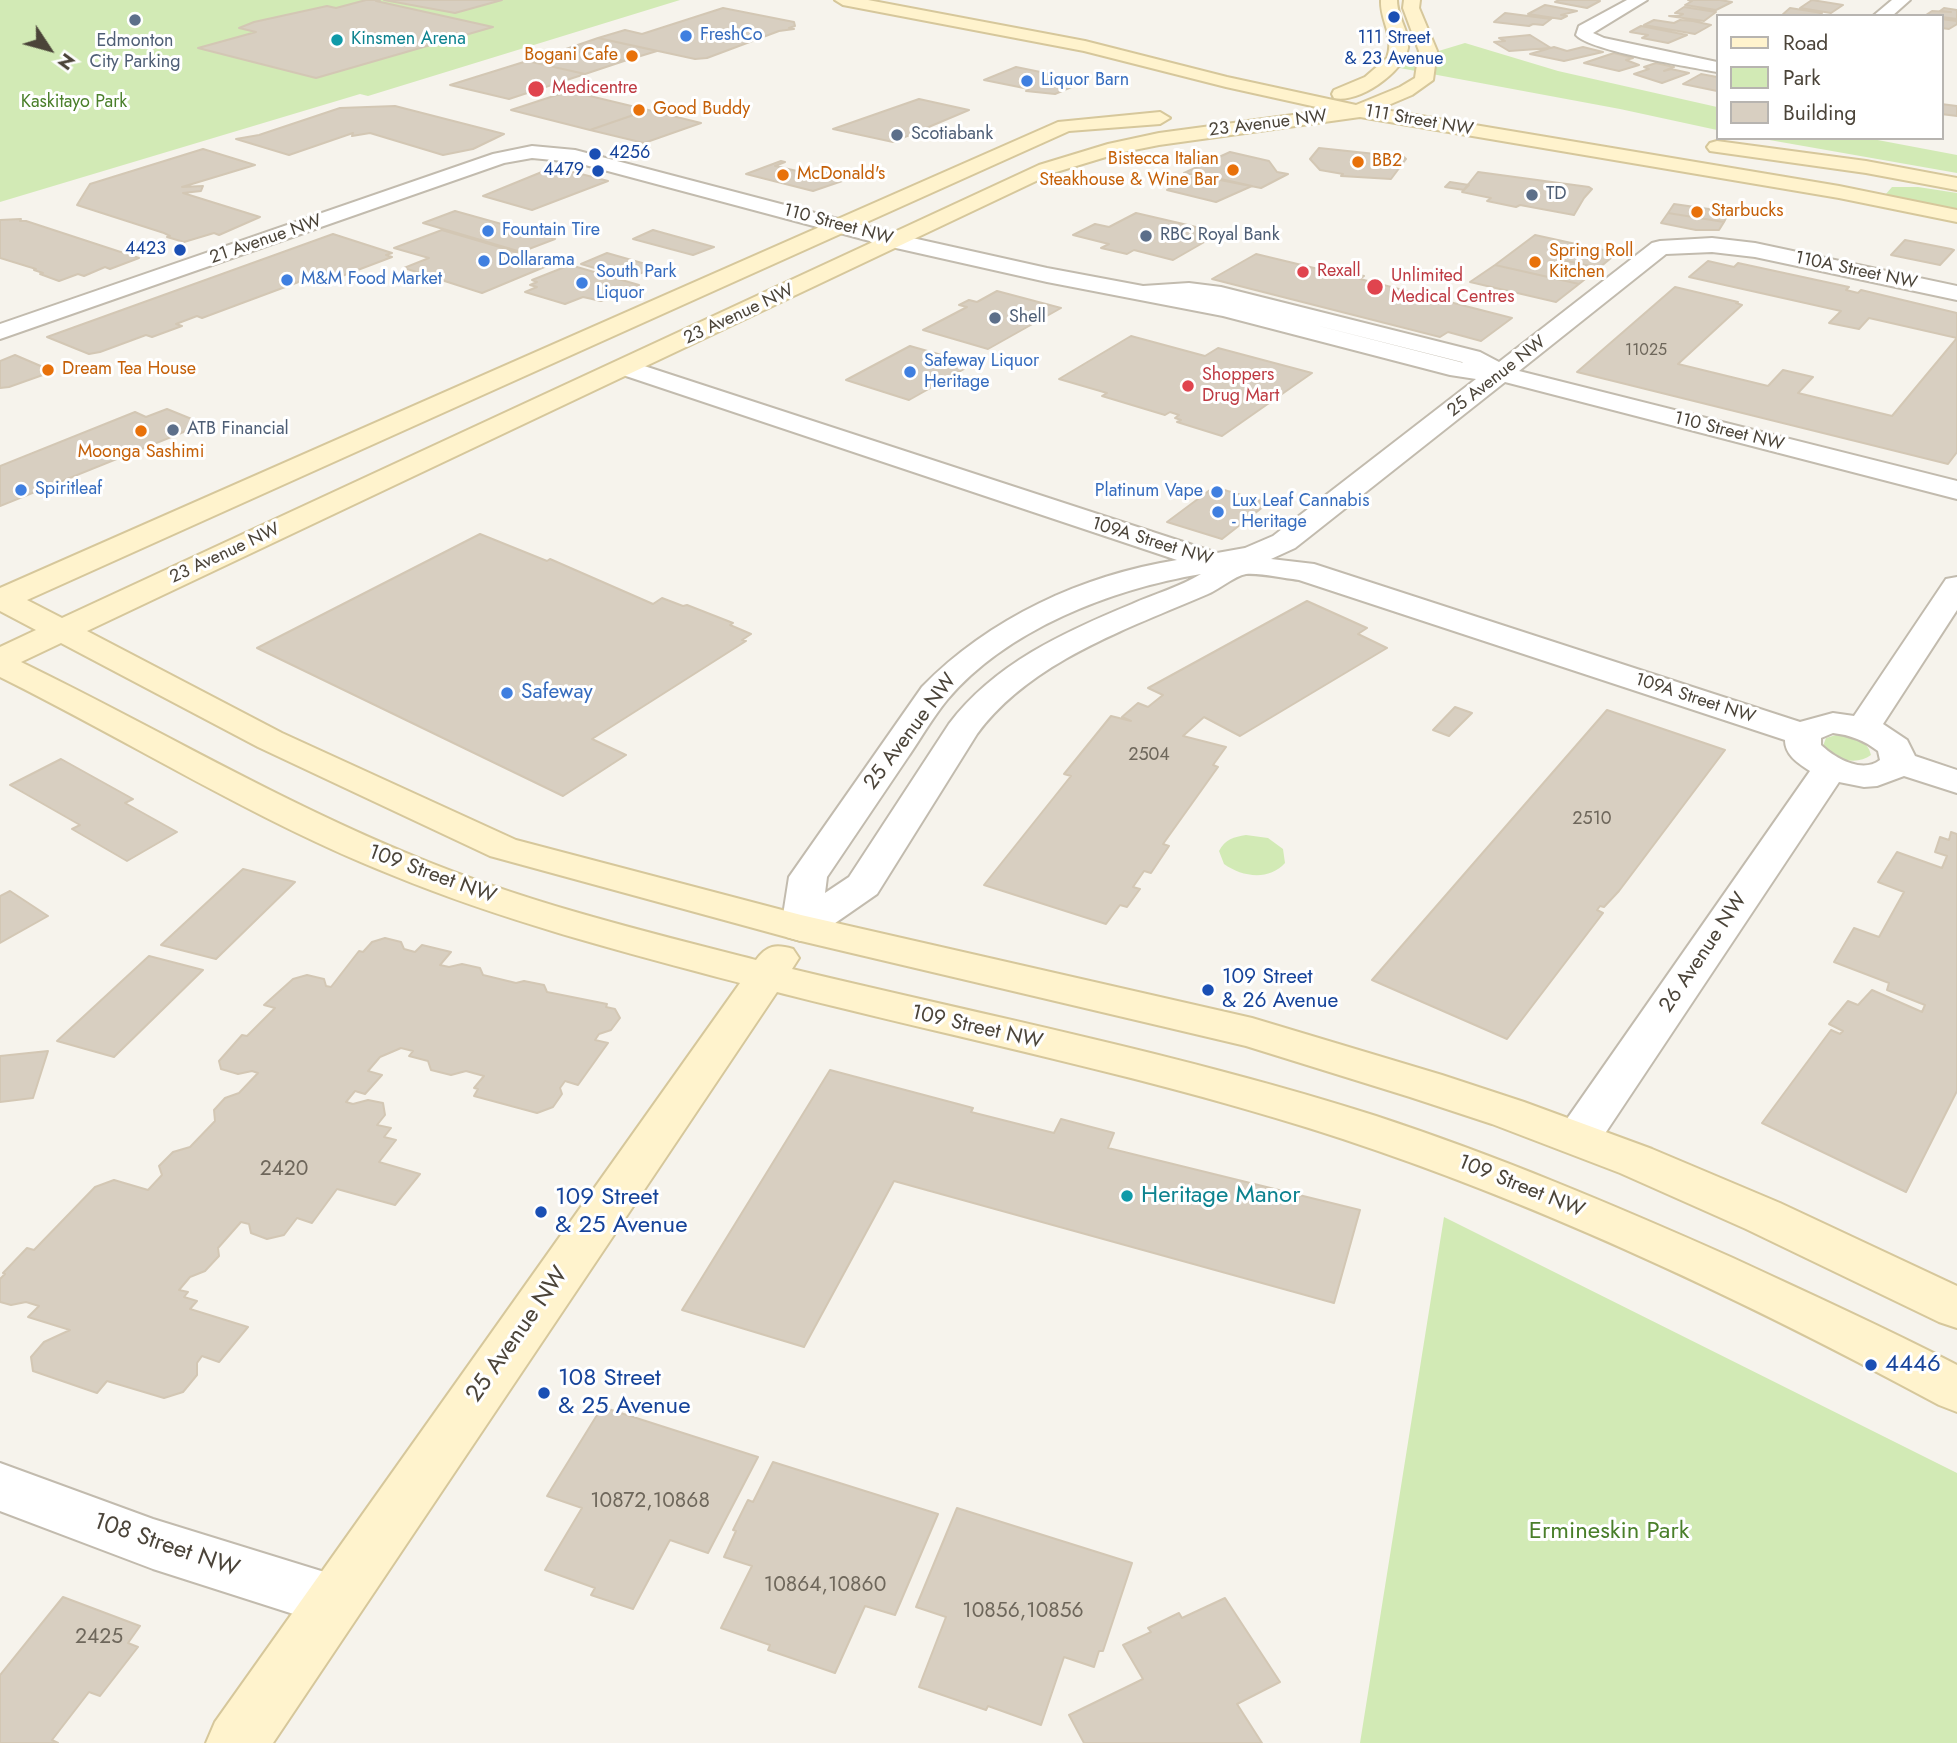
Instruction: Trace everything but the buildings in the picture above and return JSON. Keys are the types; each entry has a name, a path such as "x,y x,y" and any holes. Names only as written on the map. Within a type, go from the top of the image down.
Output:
{"main road":[{"name":"111 Street NW","path":"843,0 1086,46 1183,71 1326,99 1957,216"},
{"name":"111 Street NW","path":"885,0 1136,49 1326,99"},
{"name":"23 Avenue NW","path":"0,599 1065,126 1233,113 1326,99 1382,75 1397,58 1399,36 1388,14 1389,0"},
{"name":"23 Avenue NW","path":"0,659 47,623 261,537 1046,169 1115,148 1369,107 1406,91 1424,80 1429,51 1411,8 1412,0"},
{"path":"1183,71 1211,88 1212,98"},
{"name":"111 Street NW","path":"1369,107 1650,141"},
{"path":"896,241 887,232 893,225 942,196 1060,136 1055,130"},
{"path":"1700,145 1866,167 1957,184"},
{"path":"261,537 288,511 512,400 530,384 526,372 518,370"},
{"path":"0,639 47,623 390,443 456,398"},
{"path":"0,599 270,740 503,848 801,928 1252,1033 1426,1086 1578,1138 1763,1216 1957,1308"},
{"name":"109 Street NW","path":"0,664 304,822 387,860 462,888 605,933 765,977 1179,1078 1309,1112 1403,1142 1575,1208 1794,1308 1957,1390"},
{"name":"25 Avenue NW","path":"237,1743 801,928"}],"street":[{"path":"1639,0 1585,30 1584,35 1599,43 1716,67"},
{"path":"1884,14 1902,0"},
{"name":"110 Street NW","path":"533,152 575,156 896,241 1046,275 1225,309 1459,370 1502,374 1957,490"},
{"name":"21 Avenue NW","path":"0,332 488,162 533,152"},
{"name":"25 Avenue NW","path":"801,928 807,877 934,694 960,667 1011,631 1082,597 1146,574 1234,561 1284,542 1660,248 1712,245 1755,250"},
{"name":"110A Street NW","path":"1755,250 1957,293"},
{"name":"109A Street NW","path":"626,368 1234,561 1303,571 1803,734"},
{"name":"25 Avenue NW","path":"801,928 863,885 961,731 976,711 1004,686 1070,643 1206,584 1234,561"},
{"path":"1863,728 1957,586"},
{"path":"1833,723 1863,728 1895,747 1898,762 1894,768 1873,775 1859,775 1830,768 1803,748 1803,734 1819,725 1833,723"},
{"path":"1898,762 1957,782"},
{"name":"26 Avenue NW","path":"1578,1138 1830,768"},
{"name":"108 Street NW","path":"0,1487 153,1544 334,1601"}],"green space":[{"name":"Kaskitayo Park","path":"0,0 680,0 368,96 360,94 0,202"},
{"path":"1465,43 1558,71 1716,107 1716,130 1620,109 1389,66"},
{"path":"1769,140 1878,140 1957,155 1957,173"},
{"path":"1892,187 1918,187 1957,193 1957,211 1885,195"},
{"path":"1836,735 1862,742 1871,755 1852,761 1833,755 1823,746 1826,738"},
{"path":"1246,835 1268,838 1283,849 1285,863 1279,869 1263,875 1239,872 1224,864 1219,851 1221,847 1230,839"},
{"name":"Ermineskin Park","path":"1444,1217 1957,1473 1957,1743 1360,1743"}],"place":[{"name":"111 Street & 23 Avenue","path":"1394,17"},
{"name":"Edmonton City Parking","path":"135,20"},
{"name":"FreshCo","path":"686,36"},
{"name":"Kinsmen Arena","path":"337,40"},
{"name":"Bogani Cafe","path":"632,56"},
{"name":"Liquor Barn","path":"1027,81"},
{"name":"Medicentre","path":"536,89"},
{"name":"Good Buddy","path":"639,110"},
{"name":"Scotiabank","path":"897,135"},
{"name":"4256","path":"595,154"},
{"name":"BB2","path":"1358,162"},
{"name":"Bistecca Italian Steakhouse & Wine Bar","path":"1233,170"},
{"name":"4479","path":"598,171"},
{"name":"McDonald's","path":"783,175"},
{"name":"TD","path":"1532,195"},
{"name":"Starbucks","path":"1697,212"},
{"name":"Fountain Tire","path":"488,231"},
{"name":"RBC Royal Bank","path":"1146,236"},
{"name":"4423","path":"180,250"},
{"name":"Dollarama","path":"484,261"},
{"name":"Spring Roll Kitchen","path":"1535,262"},
{"name":"Rexall","path":"1303,272"},
{"name":"M&M Food Market","path":"287,280"},
{"name":"South Park Liquor","path":"582,283"},
{"name":"Unlimited Medical Centres","path":"1375,287"},
{"name":"Shell","path":"995,318"},
{"name":"Dream Tea House","path":"48,370"},
{"name":"Safeway Liquor Heritage","path":"910,372"},
{"name":"Shoppers Drug Mart","path":"1188,386"},
{"name":"ATB Financial","path":"173,430"},
{"name":"Moonga Sashimi","path":"141,431"},
{"name":"Spiritleaf","path":"21,490"},
{"name":"Platinum Vape","path":"1217,492"},
{"name":"Lux Leaf Cannabis - Heritage","path":"1218,512"},
{"name":"Safeway","path":"507,693"},
{"name":"109 Street & 26 Avenue","path":"1208,990"},
{"name":"Heritage Manor","path":"1127,1196"},
{"name":"109 Street & 25 Avenue","path":"541,1212"},
{"name":"4446","path":"1871,1365"},
{"name":"108 Street & 25 Avenue","path":"544,1393"}]}
